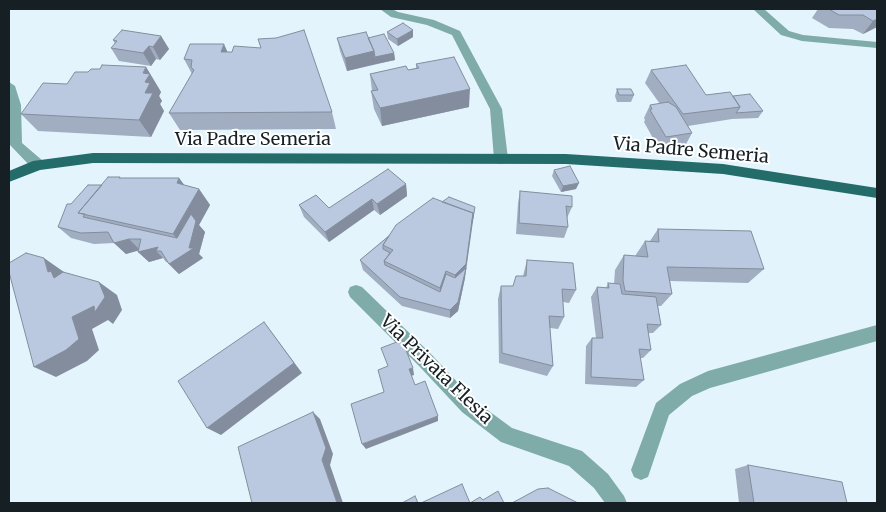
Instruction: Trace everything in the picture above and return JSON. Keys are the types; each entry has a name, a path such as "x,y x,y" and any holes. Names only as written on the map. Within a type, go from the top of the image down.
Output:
{"main road":[{"name":"Via Padre Semeria","path":"9,178 38,165 93,158 566,159 724,169 877,193"}],"street":[{"path":"385,9 395,14 430,22 456,33 496,109 501,159"},
{"path":"758,9 785,33 802,38 877,46"},
{"path":"9,86 15,105 16,145 38,165"},
{"name":"Via Privata Flesia","path":"356,292 426,361 468,406 506,436 575,458 601,481 617,503"},
{"path":"641,470 662,409 686,390 726,375 877,333"}],"building":[{"path":"829,9 877,9 877,19 873,21 863,15 839,15"},
{"path":"403,23 413,30 397,39 387,32"},
{"path":"122,30 161,36 153,47 149,46 143,53 111,48 117,41 113,40"},
{"path":"304,30 332,112 169,113 194,70 191,67 192,60 184,59 190,44 224,44 221,52 232,52 234,46 261,48 258,39 276,38"},
{"path":"366,32 374,51 345,58 337,38"},
{"path":"384,34 394,53 375,57 368,38"},
{"path":"454,57 470,89 380,108 371,91 378,90 370,74 406,66 408,70 419,68 416,64"},
{"path":"102,65 146,67 143,73 150,74 145,82 150,83 145,93 153,93 139,120 21,114 43,83 67,84 75,72 88,72 91,69 100,69"},
{"path":"686,65 706,95 730,92 740,107 683,114 651,70"},
{"path":"617,89 631,89 634,95 619,95"},
{"path":"750,94 763,111 736,113 740,107 733,96"},
{"path":"668,102 676,107 692,133 666,137 650,110 652,109 650,105"},
{"path":"570,166 579,183 563,186 554,170"},
{"path":"388,169 406,184 377,204 372,199 325,232 299,205 316,195 329,208"},
{"path":"108,177 179,178 177,183 199,189 173,234 78,213"},
{"path":"88,185 102,185 78,213 85,214 83,217 177,238 191,214 196,221 189,248 194,248 169,264 161,251 156,251 158,247 138,252 141,239 129,239 114,243 108,232 81,233 58,227 67,204 71,204"},
{"path":"520,191 572,196 572,207 566,206 568,227 519,223"},
{"path":"449,197 475,207 472,223 473,213 442,202"},
{"path":"433,198 473,213 466,264 455,275 446,271 440,288 384,261 393,250 383,245 396,225"},
{"path":"658,229 751,231 764,269 667,267 672,294 625,291 623,280 624,255 648,257 645,241 659,242"},
{"path":"389,236 383,245 383,249 390,253 384,261 385,265 440,292 446,274 455,278 466,268 458,302 450,310 400,297 360,260"},
{"path":"26,253 44,258 48,272 51,271 54,278 63,272 99,282 105,297 95,312 94,306 72,317 79,339 66,350 34,367 9,272 9,263"},
{"path":"527,260 573,263 576,290 562,289 564,317 549,316 553,366 502,353 501,286 513,286 516,276 526,276"},
{"path":"608,283 620,284 622,294 656,297 661,325 647,324 651,350 639,349 644,380 591,377 592,338 603,338 597,287 609,288"},
{"path":"264,322 294,363 207,428 178,381"},
{"path":"402,340 413,368 409,369 415,385 425,381 438,416 362,444 351,404 384,392 378,370 388,366 381,348"},
{"path":"313,412 326,448 322,460 337,503 252,503 238,447"},
{"path":"748,465 842,482 847,503 754,503"},
{"path":"462,484 470,503 421,503"},
{"path":"548,488 578,503 512,503 538,489"},
{"path":"498,491 504,503 470,503 480,497 483,500"},
{"path":"415,496 418,503 402,503"}]}
